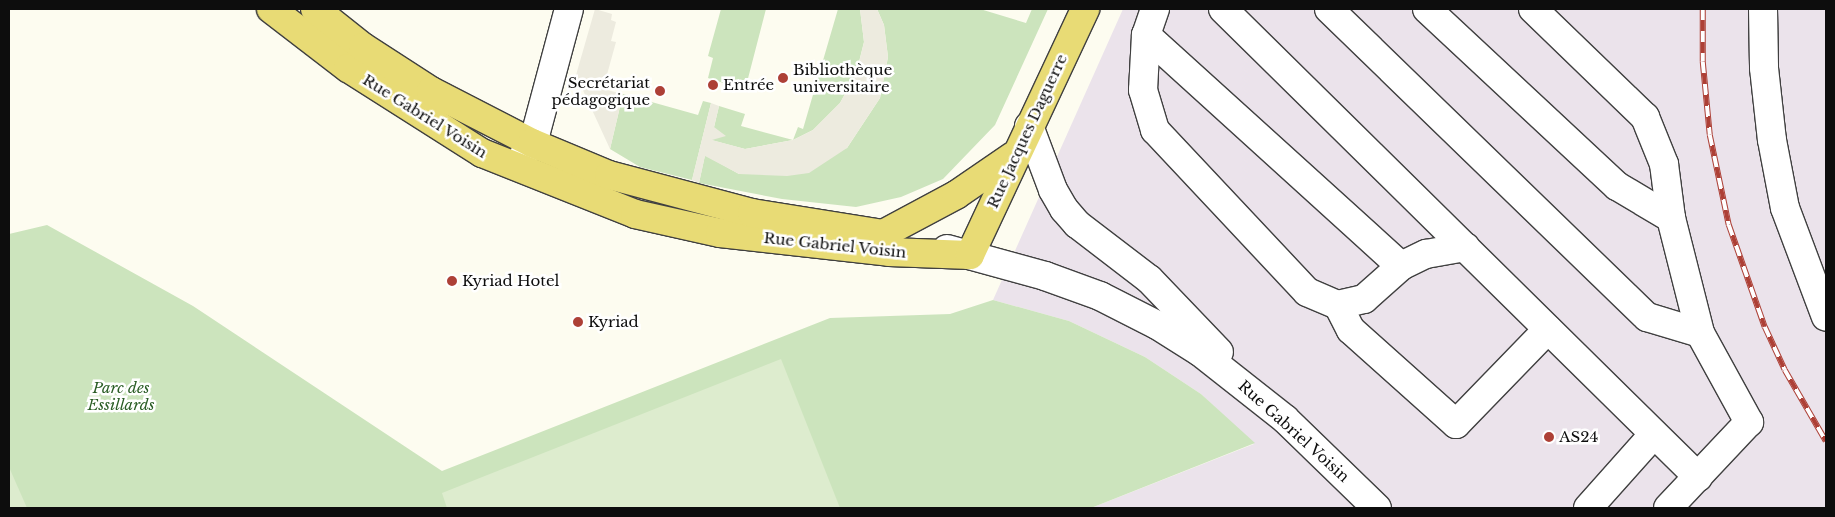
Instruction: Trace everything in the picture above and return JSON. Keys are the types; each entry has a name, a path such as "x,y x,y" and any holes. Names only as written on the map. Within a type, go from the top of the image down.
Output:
{"main road":[{"name":"Rue Gabriel Voisin","path":"271,9 355,58 482,153 635,214 720,233 889,252 970,255"},
{"path":"314,9 355,58 430,91 532,144 609,175 689,199 752,213 883,234 956,195 1014,156"},
{"name":"Rue Jacques Daguerre","path":"970,255 1014,156 1085,9"}],"street":[{"path":"517,168 532,144 569,9"},
{"path":"1155,9 1146,34 1143,90 1155,130 1307,292 1338,305 1364,299 1401,266 1426,254 1465,247"},
{"path":"1223,9 1698,477"},
{"path":"1329,9 1647,317 1700,333"},
{"path":"1427,9 1617,186 1671,218"},
{"path":"1533,9 1645,117 1664,164 1671,218 1700,333 1749,422 1668,508"},
{"path":"1764,9 1764,68 1772,140 1785,208 1826,316"},
{"path":"1146,34 1401,266"},
{"path":"1029,126 1053,190 1064,210 1084,230 1148,278 1285,419"},
{"path":"883,234 970,255"},
{"name":"Rue Gabriel Voisin","path":"970,255 1045,276 1116,304 1200,352 1285,419 1377,508"},
{"path":"1338,305 1351,330 1456,424 1548,329"},
{"path":"1588,508 1654,434"}],"shaded area":[{"path":"595,9 612,14 611,20 616,22 611,41 616,42 603,89 623,94 610,149 576,75"},
{"path":"860,9 877,9 884,25 888,57 880,98 847,148 809,173 787,176 739,174 705,156 699,183 692,180 711,103 719,106 714,127 726,136 712,140 745,149 793,140 813,130 840,103 856,74 864,42"},
{"path":"1123,9 1826,9 1826,508 1091,508 1254,444 1201,394 1145,357 1069,321 993,300"}],"green space":[{"path":"721,9 766,9 745,90 708,78 713,58 708,56"},
{"path":"838,9 860,9 864,42 856,74 840,103 813,130 793,140 798,127 803,129"},
{"path":"877,9 980,9 1026,23 1032,9 1048,9 995,125 943,179 901,197 856,207 782,199 699,183 705,155 739,174 847,148 880,98 888,57 884,25"},
{"path":"623,94 698,115 703,101 711,103 692,180 640,167 610,149"},
{"path":"719,106 745,114 741,126 793,140 745,149 711,140"},
{"name":"Parc des Essillards","path":"47,225 193,306 442,471 830,318 950,314 993,300 1069,321 1145,357 1201,394 1255,443 1091,508 9,508 9,234"},
{"path":"781,359 840,508 447,508 442,493"},
{"path":"9,467 27,508 9,508"}],"railway":[{"path":"1703,9 1703,62 1710,135 1729,225 1765,327 1785,370 1826,441"}],"place":[{"name":"Bibliothèque universitaire","path":"783,78"},
{"name":"Entrée","path":"713,85"},
{"name":"Secrétariat pédagogique","path":"660,91"},
{"name":"Kyriad Hotel","path":"452,281"},
{"name":"Kyriad","path":"578,322"},
{"name":"AS24","path":"1549,437"}]}
